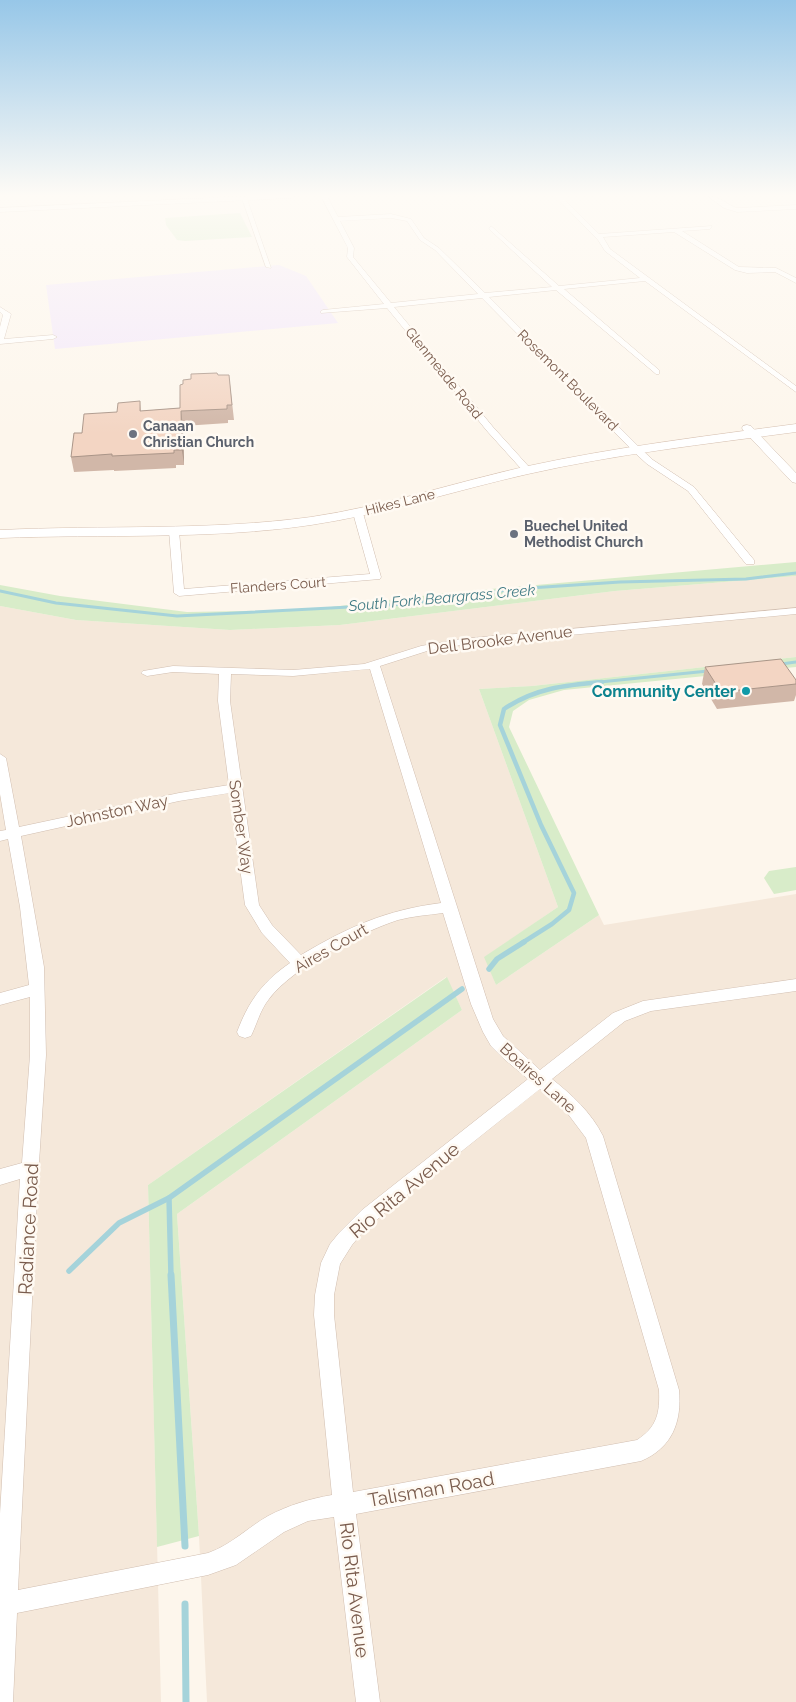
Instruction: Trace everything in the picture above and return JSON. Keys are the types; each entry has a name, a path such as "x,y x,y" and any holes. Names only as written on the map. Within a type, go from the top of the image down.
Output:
{"main road":[{"name":"Hikes Lane","path":"750,431 796,422"},
{"name":"Hikes Lane","path":"0,526 218,522 290,516 378,500 523,467 634,446 750,431 796,428"},
{"name":"Hikes Lane","path":"0,534 56,531 174,531 249,528 358,513 523,467"}],"street":[{"name":"Glenmeade Road","path":"365,275 523,467"},
{"name":"Rosemont Boulevard","path":"463,275 650,462 691,489 750,562"},
{"path":"543,275 656,372"},
{"path":"641,275 796,390"},
{"path":"323,312 646,279"},
{"path":"0,309 7,314 0,341 53,337"},
{"path":"750,431 796,480"},
{"path":"358,513 376,577"},
{"name":"Flanders Court","path":"174,531 179,593 376,577"},
{"name":"Dell Brooke Avenue","path":"147,672 173,669 293,673 374,665 425,648 454,643 796,611"},
{"name":"Boaires Lane","path":"374,665 444,886 448,907 491,1032 505,1049 580,1115 589,1127 599,1150 669,1390 670,1413 662,1434"},
{"name":"Somber Way","path":"224,672 224,701 252,905 267,929 300,964"},
{"name":"Radiance Road","path":"0,758 7,835 27,906 36,967 38,1055 3,1604 1,1702"},
{"name":"Johnston Way","path":"7,835 179,797 235,788"},
{"name":"Aires Court","path":"245,1032 256,1004 266,991 300,964 366,926 393,916 448,907"},
{"name":"Rio Rita Avenue","path":"368,1702 324,1315 324,1297 330,1263 337,1249 350,1231 606,1025 633,1010 649,1005 796,985"},
{"path":"0,999 36,989"},
{"path":"0,1177 30,1170"},
{"name":"Talisman Road","path":"3,1604 208,1564 228,1558 276,1524 307,1510 625,1454 641,1450 654,1443 662,1434"}],"shaded area":[{"path":"158,275 305,275 338,323 55,349 46,285"},
{"path":"796,576 796,657 532,686 479,689 558,907 485,957 496,985 599,915 604,925 796,894 796,1702 207,1702 199,1536 177,1214 462,1010 446,977 148,1185 161,1702 0,1702 0,606 76,620 230,630 340,625 615,591"}],"green space":[{"path":"796,562 796,576 615,591 340,625 230,630 76,620 0,606 0,585 60,596 187,612 307,610 446,593"},
{"path":"796,657 796,667 564,690 529,700 513,711 509,727 599,915 496,985 484,957 558,907 479,689 532,686"},
{"path":"796,867 796,890 774,894 764,878 769,871"},
{"path":"447,977 462,1010 177,1214 199,1536 157,1547 148,1185"}],"building":[{"name":"Canaan Christian Church","path":"217,373 218,375 229,375 232,405 227,405 227,409 181,411 182,450 174,450 174,453 71,457 74,433 82,433 84,414 117,412 118,403 140,401 140,411 180,408 180,385 183,384 183,380 191,379 191,374"},
{"path":"781,659 796,680 796,684 721,692 705,667"}],"waterway":[{"name":"South Fork Beargrass Creek","path":"0,591 56,603 177,616 407,604 515,589 620,582 746,579 796,573"},
{"path":"781,664 796,662"},
{"path":"590,683 708,671"},
{"path":"522,943 552,924 569,910 574,893 541,825 500,725 504,709 527,696 539,692 563,686 602,682"},
{"path":"489,969 497,959 524,942"},
{"path":"169,1198 462,989"},
{"path":"69,1271 119,1223 169,1198"},
{"path":"169,1198 171,1276"},
{"path":"171,1275 185,1546"},
{"path":"185,1604 186,1702"}],"place":[{"name":"Canaan Christian Church","path":"133,434"},
{"name":"Buechel United Methodist Church","path":"514,534"},
{"name":"Community Center","path":"746,691"}]}
